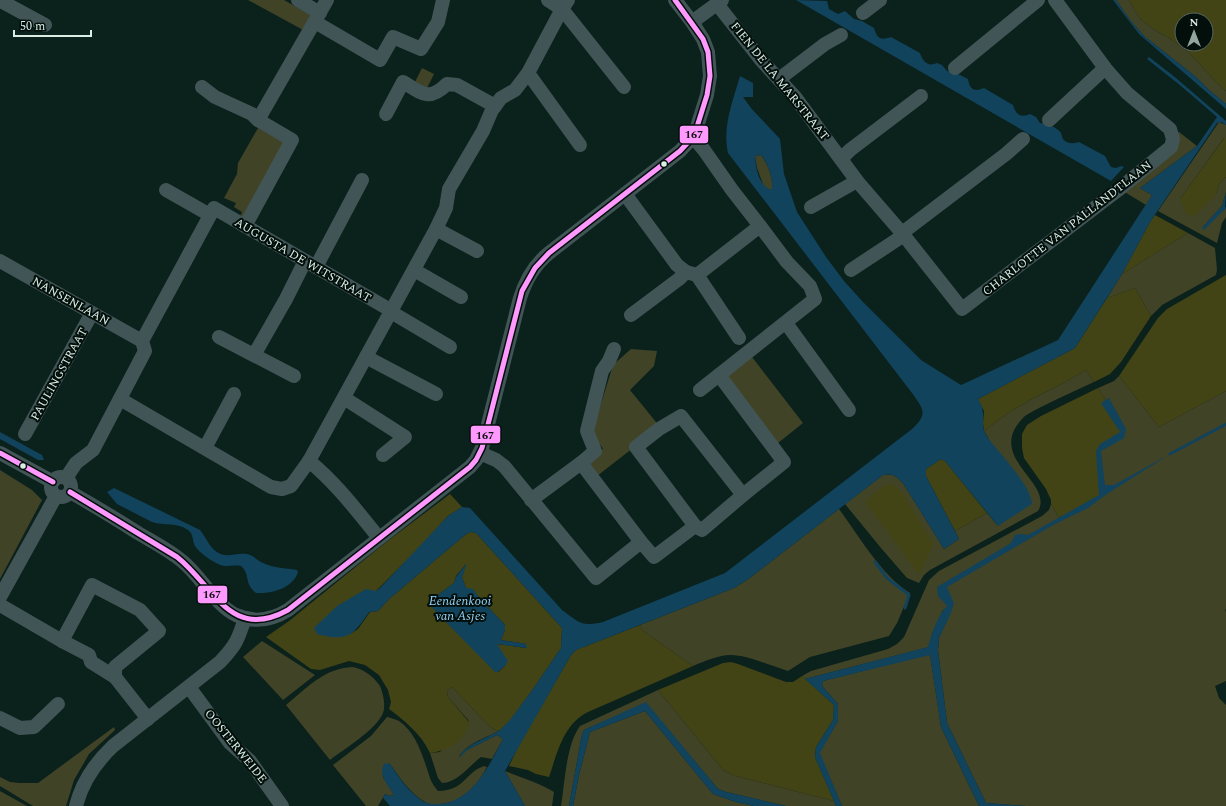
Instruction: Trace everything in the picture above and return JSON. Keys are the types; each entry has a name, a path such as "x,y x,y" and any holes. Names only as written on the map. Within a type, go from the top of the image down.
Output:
{"street":[{"path":"298,0 318,17 380,60 393,37 421,49 438,22 443,0"},
{"path":"258,120 327,0"},
{"path":"548,0 565,4 624,87"},
{"path":"70,492 171,552 183,561 230,612 245,618 262,620 276,617 288,610 470,467 480,453 489,425 520,298 529,276 539,261 680,151 693,138 703,112 710,76 708,52 703,38 675,0"},
{"path":"863,13 880,0"},
{"path":"955,68 1038,0"},
{"path":"1049,120 1105,68 1054,0"},
{"path":"1,1 45,25"},
{"path":"692,22 720,2"},
{"name":"FIEN DE LA MARSTRAAT","path":"720,2 762,60 846,155 857,181 902,233 962,309"},
{"path":"120,400 271,487 277,489 291,486 309,461 414,270 446,208 449,189 496,106 501,98 515,90 528,73 565,4"},
{"path":"779,79 825,44 841,35"},
{"name":"CHARLOTTE VAN PALLANDTLAAN","path":"962,309 1118,190 1170,147 1173,139 1170,128 1127,93 1105,68"},
{"path":"528,73 580,144"},
{"path":"386,114 403,82 424,94 438,93 447,84 457,85 496,106"},
{"path":"202,87 215,96 252,114 258,120 292,140 245,226"},
{"path":"846,155 921,96"},
{"path":"693,138 704,150 732,190 787,262 810,286 815,299 700,390"},
{"path":"851,270 898,239 902,233 1006,154 1023,139"},
{"path":"254,355 286,299 310,264 362,180"},
{"path":"810,207 857,181"},
{"name":"AUGUSTA DE WITSTRAAT","path":"166,190 245,226 450,347"},
{"path":"625,194 676,265 692,273 739,338"},
{"path":"56,496 51,488 76,463 93,450 145,351 142,341 212,212"},
{"path":"631,315 679,279 692,273 760,226"},
{"path":"436,229 477,251"},
{"name":"NANSENLAAN","path":"0,261 142,341"},
{"path":"414,270 461,297"},
{"name":"PAULINGSTRAAT","path":"25,434 92,313"},
{"path":"786,323 849,410"},
{"path":"219,336 294,376"},
{"path":"531,500 595,451 587,431 602,371 614,349"},
{"path":"366,357 436,394"},
{"path":"719,375 784,462 702,530 695,526 636,447 659,429 681,416 743,495"},
{"path":"205,448 234,394"},
{"path":"344,398 405,437 383,455"},
{"path":"0,453 60,480 71,483 70,492 66,496 56,496"},
{"path":"480,453 496,460 504,466 596,578 641,542"},
{"path":"309,461 324,473 345,496 379,538"},
{"path":"581,463 654,557 695,526"},
{"path":"0,597 56,496"},
{"path":"62,641 92,586 140,610 159,631 115,667 115,677"},
{"path":"0,605 89,655 92,662 115,677 148,719"},
{"path":"76,806 82,788 95,765 113,746 220,662 238,640 245,618"},
{"name":"OOSTERWEIDE","path":"189,687 230,742 250,762 282,806"},
{"path":"0,718 20,728 34,727 58,704"}],"green space":[{"path":"248,0 284,0 314,17 305,31"},
{"path":"1116,0 1129,0 1141,19 1174,41 1174,52 1188,52 1226,91 1226,104 1196,77 1144,36 1130,20"},
{"path":"422,68 434,74 427,88 415,82"},
{"path":"1219,122 1226,125 1226,138 1224,138 1180,199 1216,194 1219,184 1226,177 1226,192 1222,206 1202,228 1225,209 1226,206 1226,217 1222,223 1217,243 1158,211"},
{"path":"258,128 286,144 245,218 239,219 242,212 234,207 236,203 224,198 237,174 238,163"},
{"path":"1179,132 1197,146 1140,188 1152,195 1146,205 1123,191 1175,133"},
{"path":"761,155 770,171 772,189 764,187 757,168 755,156"},
{"path":"1188,233 1215,248 1216,275 1162,305 1151,316 1135,288 1107,298 1122,274"},
{"path":"631,349 657,351 654,366 630,390 660,427 597,476 586,462 603,449 592,433 613,365"},
{"path":"752,357 803,423 778,443 726,377"},
{"path":"1086,370 1094,382 1028,414 1014,431 1011,444 1015,456 1037,490 1041,500 1038,511 930,570 924,575 919,583 907,578 845,504 883,475 889,474 896,477 903,483 944,549 959,539 955,531 987,513 998,526 990,441 984,431 1017,408"},
{"path":"1119,376 1159,427 1226,391 1226,681 1215,686 1219,698 1226,705 1226,806 1026,806 986,803 947,723 938,650 939,638 950,613 943,610 932,634 929,647 805,679 802,676 811,671 888,649 897,644 904,637 929,580 939,571 1042,516 1049,510 1051,504 1059,518 1100,447 1125,430 1098,388 1114,381"},
{"path":"0,470 32,490 42,500 0,579"},
{"path":"839,509 881,566 900,586 910,593 897,623 889,636 810,657 788,671 737,655 716,657 693,666 642,630 640,625 734,588 747,580"},
{"path":"262,641 315,675 283,700 243,657"},
{"path":"930,654 941,727 979,806 842,806 819,753 838,721 838,704 822,686 823,681"},
{"path":"353,667 375,679 382,692 384,710 374,726 330,760 286,705 316,680 333,671"},
{"path":"452,687 490,727 499,731 466,748 459,757 467,750 497,735 503,739 492,759 481,757 458,777 442,783 438,778 430,753 440,752 469,721 448,697 447,691"},
{"path":"658,690 723,770 735,776 834,801 836,806 786,806 718,789 646,703 584,730 569,806 561,806 569,753 575,734 580,726"},
{"path":"645,711 713,794 736,802 754,806 573,806 590,732"},
{"path":"387,717 399,721 412,735 422,753 432,782 438,791 454,788 477,769 484,766 487,767 474,786 462,797 448,803 432,804 427,803 414,794 389,763 383,777 394,795 390,796 385,794 378,806 366,806 333,765 371,736"},
{"path":"114,727 115,730 89,754 74,780 66,806 33,806 0,786 0,777 10,782 38,783"},
{"path":"505,771 537,783 554,792 552,806 525,806"},
{"path":"0,791 27,806 0,806"}],"shaded area":[{"path":"1129,0 1226,0 1226,91 1188,52 1214,52 1214,12 1174,12 1174,41 1151,27 1141,19"},
{"path":"1225,137 1226,177 1219,184 1216,194 1212,199 1194,216 1186,214 1180,199"},
{"path":"1155,215 1188,233 1122,274 1150,222"},
{"path":"1226,275 1226,391 1159,427 1119,376 1158,318 1167,309"},
{"path":"1135,288 1151,316 1121,362 1110,374 1094,382 1086,370 1017,408 984,431 984,411 978,399 1075,348 1107,298"},
{"path":"1098,388 1125,430 1100,447 1103,494 1059,518 1051,504 1051,500 1046,489 1024,458 1022,434 1027,425 1041,416"},
{"path":"941,459 945,461 987,513 955,531 926,476 926,469"},
{"path":"893,484 901,491 934,544 919,575 865,502 883,486"},
{"path":"450,494 462,507 448,516 376,591 350,634 358,629 370,612 378,611 389,599 470,532 476,533 562,628 561,648 510,721 499,731 490,727 452,687 447,691 448,697 469,722 467,729 460,740 455,744 443,750 430,753 427,746 417,734 389,709 391,702 388,690 379,675 365,665 349,661 320,670 311,669 266,637 289,621 385,543","holes":["466,564 462,577 466,588 478,596 481,606 488,607 505,625 505,630 501,640 526,644 526,648 497,644 505,666 498,672 435,597 454,583 456,576"]},
{"path":"640,625 642,630 693,666 579,717 572,724 562,740 549,777 509,766 518,747 571,655 576,650"},
{"path":"731,662 786,682 793,682 802,676 834,705 833,720 816,747 815,757 834,801 735,776 723,770 658,690 723,663"}],"water":[{"path":"796,0 827,1 829,9 838,14 845,11 854,19 862,21 874,28 876,34 880,38 884,39 891,37 920,53 926,63 937,63 942,65 947,71 954,72 968,79 971,88 978,90 984,88 1013,105 1019,115 1024,116 1030,114 1036,117 1040,123 1054,127 1061,133 1066,142 1079,142 1105,156 1111,167 1124,167 1111,181"},
{"path":"1113,0 1116,0 1130,20 1144,36 1196,77 1226,104 1226,109 1139,34"},
{"path":"1149,57 1176,78 1226,121 1226,125 1221,122 1217,123 1150,222 1122,274 1075,348 978,399 981,404 983,426 986,435 1013,468 1026,487 1032,504 998,526 945,461 941,459 926,469 926,476 959,539 944,549 903,483 889,474 883,475 747,580 734,588 576,650 571,655 505,771 525,806 390,806 383,798 385,794 390,796 394,795 382,772 384,764 389,763 409,789 426,803 439,804 451,802 470,790 485,771 503,739 497,735 467,750 458,759 463,751 473,744 499,731 510,720 561,648 562,628 476,533 470,532 389,599 378,611 369,612 353,632 342,637 317,634 314,628 337,606 366,589 376,591 380,588 448,516 462,507 470,508 562,610 581,623 590,624 603,622 725,573 912,429 922,416 921,408 912,393 728,153 726,134 727,124 740,76 753,83 753,97 743,97 751,108 780,139 784,174 797,212 826,257 844,281 863,302 921,360 961,385 1058,340 1152,195 1140,188 1197,146 1217,117 1147,59","holes":["761,155 771,175 772,189 765,186 758,175 755,156"]},
{"path":"1226,192 1225,209 1204,230 1202,228 1222,206"},
{"path":"1109,398 1126,429 1124,438 1101,451 1105,485 1114,485 1170,454 1107,494 1088,508 1053,525 947,587 954,603 939,638 938,650 947,723 986,803 1026,806 979,806 941,727 930,655 823,681 822,686 838,704 838,721 820,753 842,806 836,806 815,757 816,747 833,720 834,705 805,679 928,647 938,620 943,610 947,606 938,596 937,587 1011,543 1015,535 1028,535 1099,495 1096,451 1100,444 1120,432 1101,403"},
{"path":"0,432 42,455 44,460 38,460 0,439"},
{"path":"114,488 200,530 212,547 221,554 249,555 267,565 297,570 298,572 292,582 281,589 256,593 248,582 246,572 241,566 225,566 209,559 197,549 191,533 184,528 175,525 152,522 117,504 107,492"},
{"name":"Eendenkooi van Asjes","path":"467,563 462,577 466,588 473,589 478,596 481,606 488,607 505,625 505,630 501,640 526,644 527,648 497,644 508,661 505,666 496,673 432,607 435,597 454,583 456,577"},
{"path":"646,702 718,789 786,806 754,806 736,802 713,794 645,711 590,732 573,806 569,806 584,730"}],"waterway":[{"path":"1170,454 1226,424"},
{"path":"875,562 887,578 909,595 905,608"}],"transit line":[{"name":"167","path":"70,492 177,557 213,595 237,615 251,619 268,618 288,610 470,467 476,460 482,448 522,291 535,268 549,253 680,151 693,137 707,95 710,76 708,52 703,39 675,0"},
{"name":"167","path":"0,453 53,482"}]}
